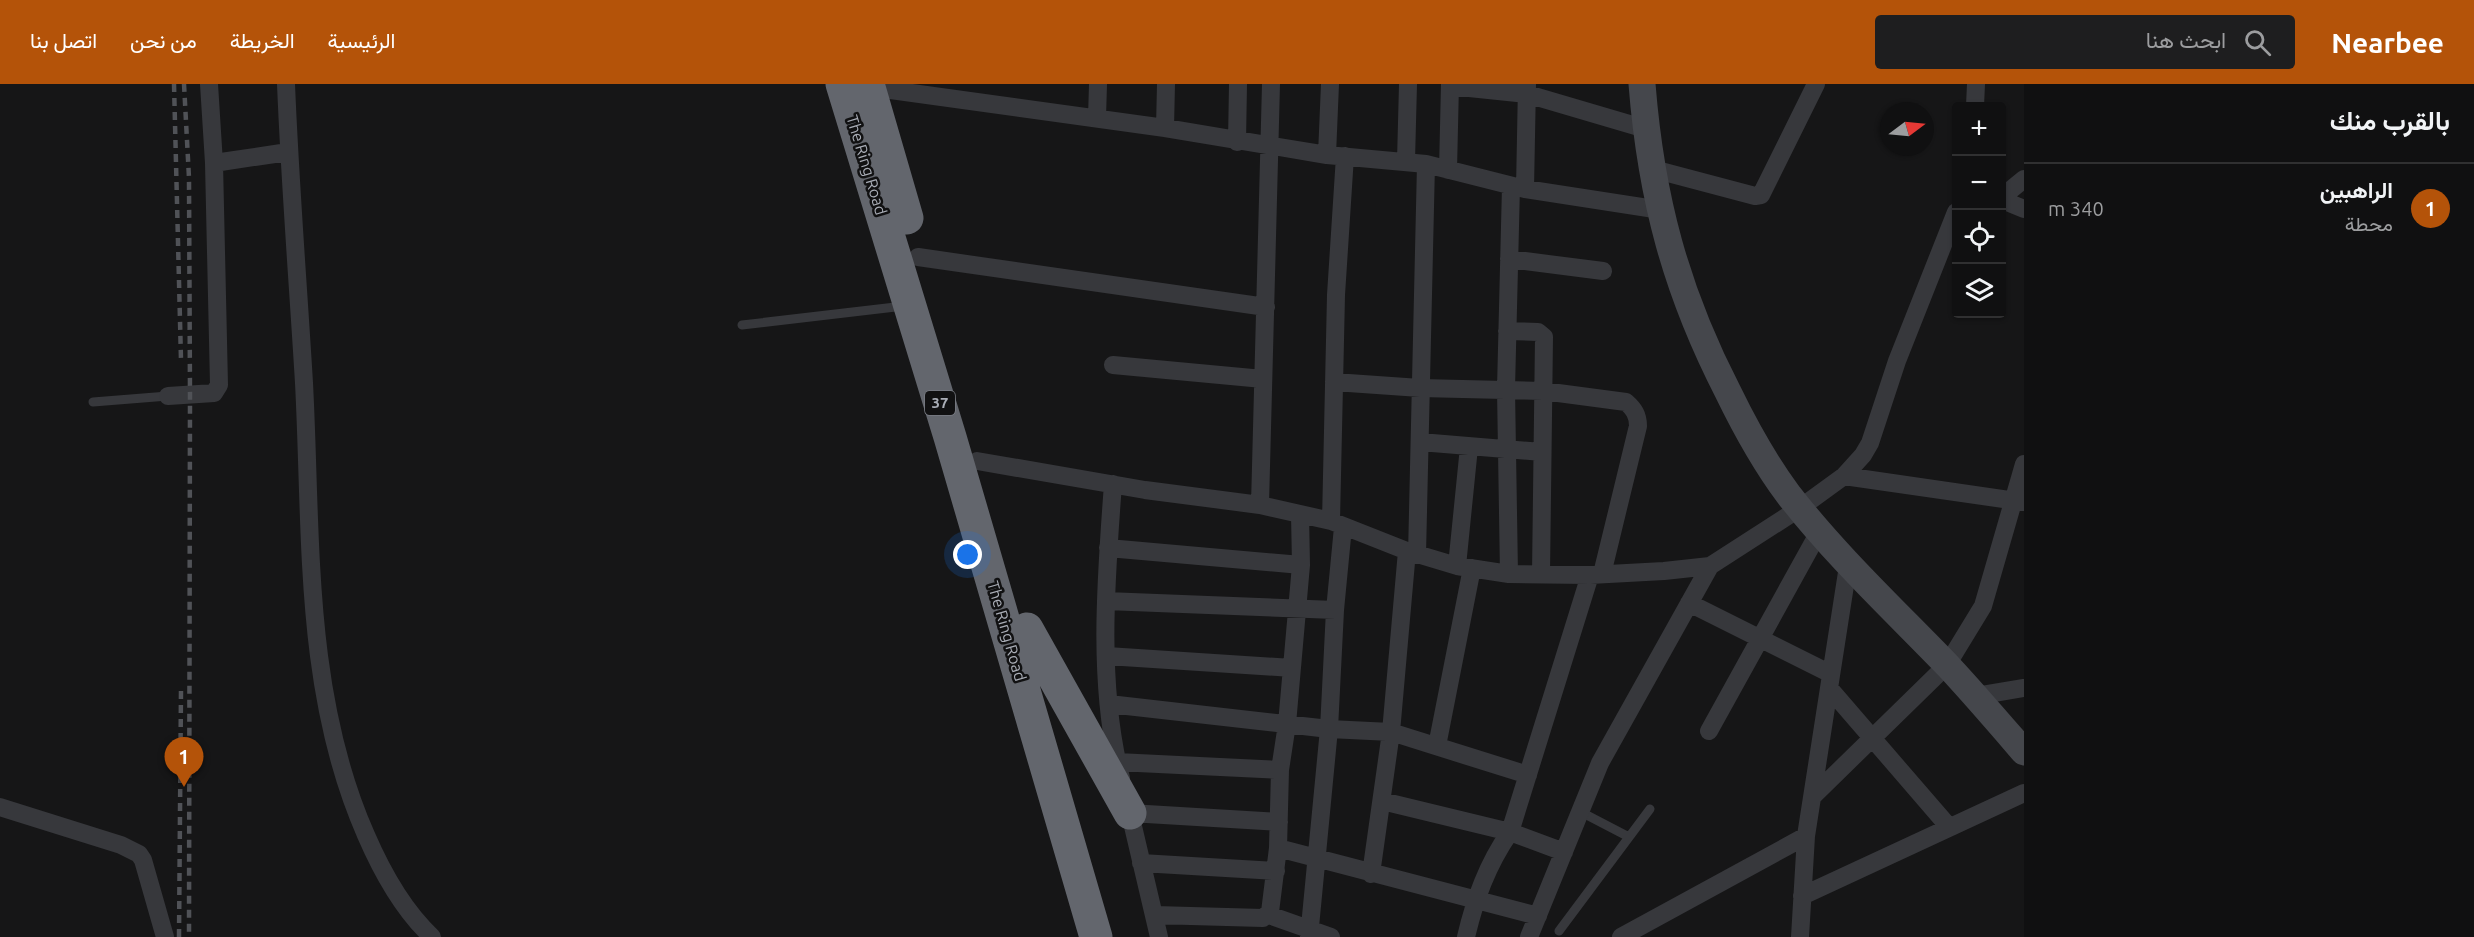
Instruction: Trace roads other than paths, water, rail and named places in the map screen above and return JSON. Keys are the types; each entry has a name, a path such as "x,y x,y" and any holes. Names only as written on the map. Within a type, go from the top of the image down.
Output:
{"highway":[{"name":"The Ring Road","path":"859,85 918,257 977,461 1016,629"},
{"name":"The Ring Road","path":"859,85 910,305 1016,629 1043,721 1117,937"},
{"path":"1077,937 1029,782 1006,696 1002,653 1016,629 1130,813"},
{"name":"The Ring Road","path":"1043,721 1096,937"}],"street":[{"path":"168,396 214,393 219,385 214,163 209,84"},
{"path":"286,84 288,152 304,384 310,572 325,699 351,800 376,859 401,901 432,937"},
{"path":"1097,118 1098,84"},
{"path":"1165,128 1166,84"},
{"path":"1237,142 1238,84"},
{"path":"1260,505 1271,84"},
{"path":"1327,155 1330,84"},
{"path":"1406,161 1408,84"},
{"path":"1642,84 1646,129 1671,255 1696,328 1740,417 1763,456 1800,508 1848,566 1947,665 2024,752"},
{"path":"1653,169 1755,196 1761,195 1816,84"},
{"path":"1975,102 1976,84"},
{"path":"859,85 1165,128 1237,142 1327,155 1426,164 1518,188 1661,210"},
{"path":"1448,170 1450,85 1527,89 1646,129"},
{"path":"1509,574 1506,389 1509,259 1527,89"},
{"path":"214,163 288,152"},
{"path":"1309,933 1329,729 1335,610 1336,294 1346,156"},
{"path":"1371,874 1391,732 1412,553 1420,442 1426,164"},
{"path":"2006,194 2024,179"},
{"path":"2006,200 2024,209"},
{"path":"977,461 1113,484 1260,505 1337,524 1412,553 1465,567 1509,574 1596,575 1710,566 1800,508 1844,476 1863,455 1870,443 1897,361 1952,222"},
{"path":"918,257 1266,307"},
{"path":"1509,259 1603,271"},
{"path":"1507,331 1538,332 1543,335 1541,574"},
{"path":"1113,364 1263,379"},
{"path":"1334,382 1420,388 1543,391 1626,402 1634,410 1638,419 1596,575 1510,832 1494,857 1475,900 1466,937"},
{"path":"1420,442 1542,452"},
{"path":"1437,746 1465,567 1469,447"},
{"path":"1812,797 1947,665 1983,606 2019,501 2024,464"},
{"path":"1844,476 2019,501"},
{"path":"1113,484 1106,601 1109,705 1117,762 1159,937"},
{"path":"1269,915 1276,871 1280,770 1287,724 1301,565 1300,514"},
{"path":"1709,731 1819,531"},
{"path":"1108,548 1301,565"},
{"path":"1529,937 1600,764 1710,566"},
{"path":"1800,937 1806,836 1848,566"},
{"path":"1106,601 1335,610"},
{"path":"1689,603 1760,638 1830,681 1873,738 1949,827"},
{"path":"1107,656 1292,668"},
{"path":"1976,696 2024,688"},
{"path":"1109,705 1329,729 1391,732 1528,775"},
{"path":"1117,762 1280,770"},
{"path":"1802,896 2024,793"},
{"path":"1382,801 1510,832 1564,852"},
{"path":"0,807 121,845 139,854 143,860 165,937"},
{"path":"1130,813 1279,822"},
{"path":"1624,936 1806,836"},
{"path":"1278,848 1538,916"},
{"path":"1141,863 1276,871"},
{"path":"1155,915 1263,918 1269,915"},
{"path":"1269,915 1309,933 1331,937"}],"lane":[{"path":"742,325 910,305"},
{"path":"93,402 168,396"},
{"path":"1559,931 1650,809"},
{"path":"1580,811 1629,837"}],"railway":[{"path":"174,84 181,360"},
{"path":"184,84 189,178 189,937"},
{"path":"179,937 181,690"}],"place":[{"name":"الراهبين","path":"184,787"}]}
